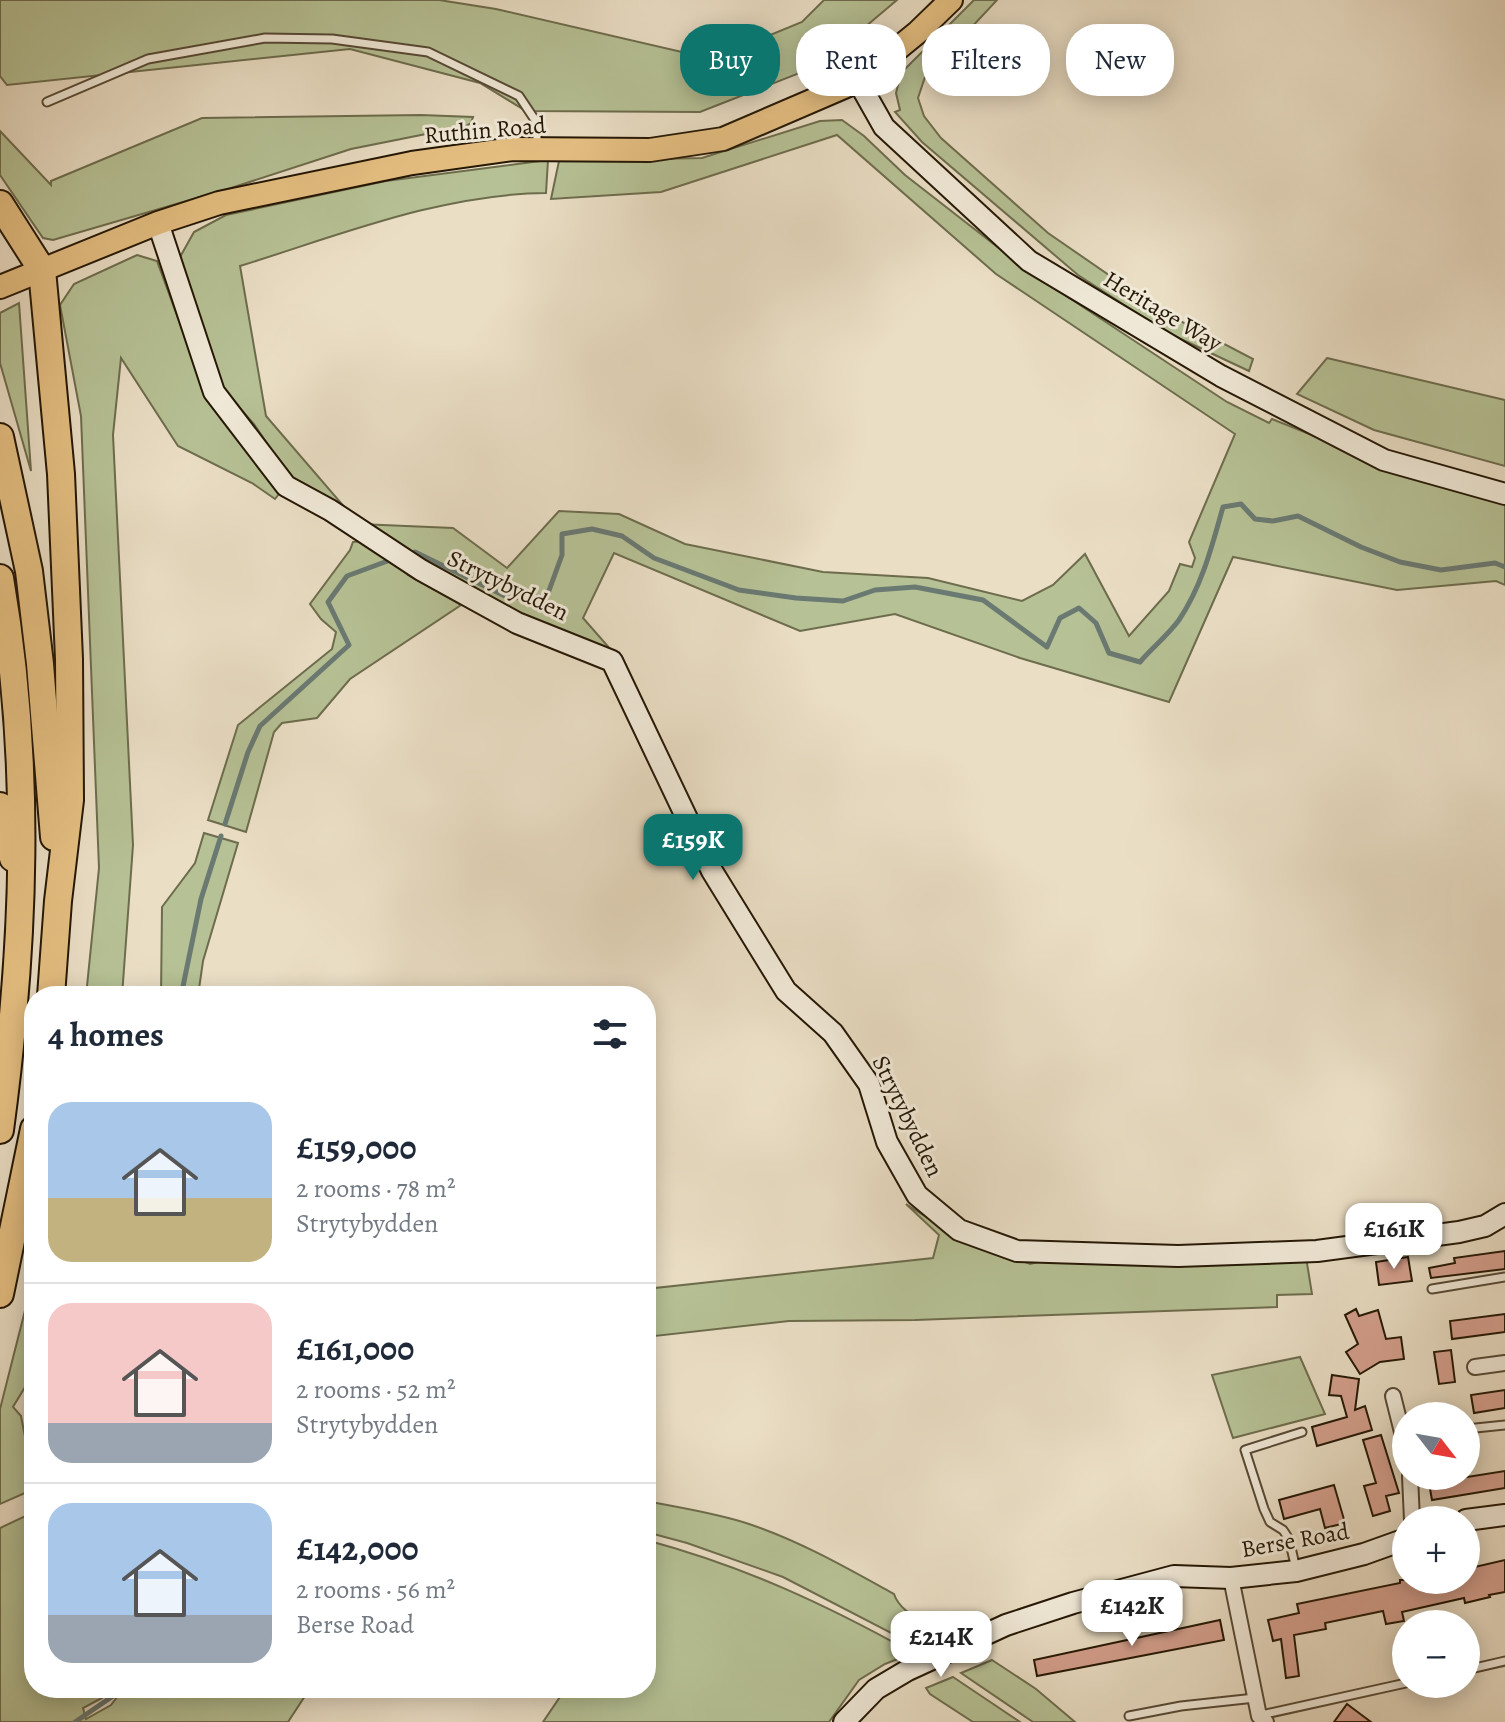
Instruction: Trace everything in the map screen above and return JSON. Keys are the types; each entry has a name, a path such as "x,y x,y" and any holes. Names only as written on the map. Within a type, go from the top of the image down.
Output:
{"highway":[{"path":"0,204 42,270 61,474 69,659 70,800 52,986"},
{"path":"0,437 31,587 58,901"},
{"path":"0,578 11,642 24,811 17,983 0,1130"},
{"path":"0,806 21,892"},
{"path":"0,1294 24,1178"}],"main road":[{"name":"Ruthin Road","path":"906,42 951,0"},
{"name":"Ruthin Road","path":"0,287 158,223 219,203 412,163 513,149 650,150 723,139 823,96"}],"street":[{"name":"Heritage Way","path":"866,96 884,127 1029,261 1221,376 1384,460 1505,494"},
{"name":"Strytybydden","path":"158,223 214,392 286,486 330,510 402,558 517,623 612,661 712,871 786,991 833,1033 869,1084 887,1142 917,1195 959,1230 1017,1251 1178,1256 1317,1251 1459,1232 1485,1226 1505,1214"},
{"path":"1475,1367 1505,1363"},
{"path":"1393,1396 1394,1402"},
{"path":"1480,1518 1505,1515"},
{"name":"Berse Road","path":"844,1722 876,1689 908,1670 1006,1625 1073,1603 1174,1576 1231,1578 1296,1571 1392,1544"},
{"path":"1231,1578 1255,1698 1263,1719"}],"lane":[{"path":"47,102 148,59 265,38 332,39 428,52 519,96 535,120 538,149"},
{"path":"1432,1289 1505,1277"},
{"path":"1480,1428 1505,1425"},
{"path":"1296,1571 1289,1539 1283,1530 1270,1522 1245,1450 1302,1432"},
{"path":"1480,1667 1505,1661"},
{"path":"1263,1719 1392,1687"},
{"path":"1129,1716 1181,1706 1255,1698"}],"green space":[{"path":"0,0 439,0 496,9 680,52 680,96 741,96 700,112 526,111 480,83 350,49 7,85 0,76"},
{"path":"824,0 897,0 869,24 797,24"},
{"path":"974,0 997,0 975,24 950,24"},
{"path":"796,24 796,74 780,81 780,31"},
{"path":"922,52 922,86 918,98 924,116 941,138 1048,233 1161,311 1253,359 1249,371 1166,332 1078,275 922,142 895,112 900,110 897,96 906,96 906,68"},
{"path":"473,117 466,126 351,149 53,240 43,238 0,175 0,131 51,185 51,181 202,118"},
{"path":"842,120 864,136 905,175 1027,270 1227,402 1269,423 1272,419 1384,464 1505,498 1505,585 1496,581 1397,590 1233,557 1169,702 1020,658 895,614 800,631 614,553 583,618 612,651 600,649 458,586 443,570 419,561 408,575 461,605 350,679 317,718 282,723 274,732 246,832 208,820 238,725 332,649 336,632 310,604 353,542 365,541 292,480 254,424 220,386 180,257 194,232 226,215 386,181 548,160 546,193 468,200 429,208 240,266 266,416 359,524 453,528 507,568 559,511 619,514 685,544 823,572 928,578 1022,601 1053,585 1085,554 1129,636 1169,591 1180,564 1192,567 1195,558 1189,542 1235,434 996,274 837,135 661,192 551,199 559,161 702,158 820,121"},
{"path":"137,255 157,261 205,392 282,490 275,499 252,483 178,446 121,358 113,435 133,845 123,986 87,986 99,868 81,416 60,305 74,284"},
{"path":"19,303 31,471 0,363 0,313"},
{"path":"1327,358 1505,400 1505,466 1374,430 1297,394"},
{"path":"204,833 238,843 203,961 199,986 161,986 162,907 195,863"},
{"path":"906,1204 945,1229 1030,1264 1057,1258 1306,1257 1312,1294 1277,1295 1277,1307 915,1320 789,1321 656,1336 656,1288 933,1258 939,1235"},
{"path":"24,1314 24,1389 13,1407 21,1416 24,1431 24,1493 0,1504 0,1409"},
{"path":"1300,1357 1325,1414 1233,1438 1212,1375"},
{"path":"656,1503 737,1520 805,1547 894,1594 903,1608 944,1639 922,1649 783,1577 656,1535"},
{"path":"24,1517 24,1698 102,1698 83,1708 86,1719 111,1705 116,1698 304,1698 288,1722 0,1722 0,1528"},
{"path":"656,1543 783,1588 913,1653 885,1664 859,1680 829,1722 543,1722 559,1698 656,1698"},
{"path":"992,1660 1036,1689 1075,1722 1033,1722 961,1673"},
{"path":"953,1677 1020,1722 973,1722 930,1694 926,1688"}],"building":[{"path":"1505,1251 1505,1269 1431,1278 1429,1268 1455,1263 1454,1258"},
{"path":"1408,1257 1412,1281 1379,1285 1376,1262"},
{"path":"1356,1309 1359,1316 1378,1310 1386,1339 1401,1337 1404,1359 1380,1362 1360,1374 1346,1352 1358,1344 1345,1315"},
{"path":"1505,1314 1505,1332 1452,1339 1450,1321"},
{"path":"1451,1350 1455,1382 1439,1384 1434,1352"},
{"path":"1332,1375 1359,1379 1355,1410 1365,1406 1372,1430 1317,1446 1312,1427 1347,1417 1341,1396 1329,1395"},
{"path":"1505,1390 1505,1408 1480,1412 1480,1402 1472,1402 1471,1395"},
{"path":"1381,1435 1392,1470 1392,1490 1399,1493 1386,1496 1390,1511 1373,1516 1364,1486 1376,1483 1363,1440"},
{"path":"1505,1471 1505,1488 1432,1500 1430,1490 1480,1490 1480,1475"},
{"path":"1334,1485 1345,1523 1325,1528 1320,1509 1284,1519 1279,1500"},
{"path":"1505,1560 1505,1592 1465,1603 1464,1598 1411,1610 1392,1610 1392,1623 1386,1624 1383,1611 1325,1623 1326,1629 1294,1635 1299,1676 1286,1678 1281,1639 1273,1641 1268,1620 1299,1613 1297,1604 1392,1585 1392,1594 1480,1594 1480,1566"},
{"path":"1220,1620 1224,1640 1037,1676 1034,1660"},
{"path":"1347,1704 1371,1722 1334,1722"}],"waterway":[{"path":"407,555 415,552 509,598 547,596 562,555 562,534 592,529 622,536 654,558 739,590 843,601 875,590 915,587 983,600 1047,647 1060,618 1079,608 1096,623 1109,653 1140,662 1175,626 1187,607 1206,565 1223,507 1241,504 1255,519 1273,521 1298,516 1400,562 1441,570 1495,563 1505,567"},
{"path":"225,824 248,752 260,726 349,645 328,602 347,576 393,559"},
{"path":"183,986 201,899 221,836"},
{"path":"75,1722 110,1698"}]}
